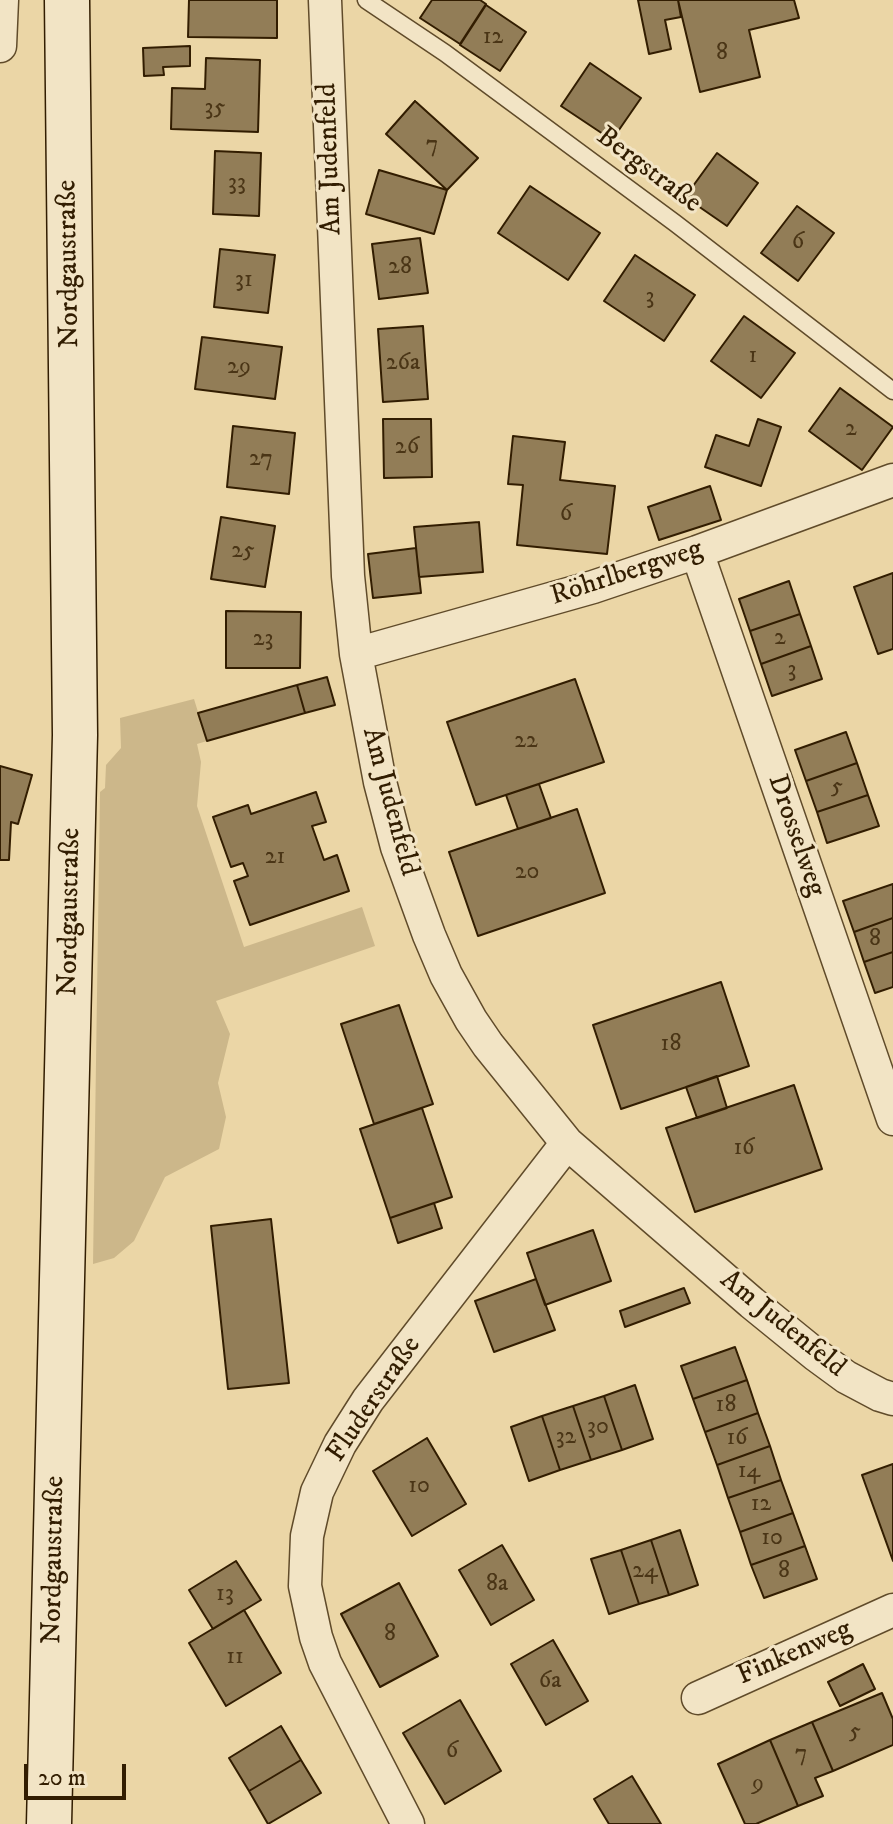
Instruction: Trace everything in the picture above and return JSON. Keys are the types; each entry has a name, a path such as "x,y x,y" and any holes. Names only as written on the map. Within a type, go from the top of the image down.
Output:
{"main road":[{"name":"Nordgaustraße","path":"49,1824 75,735 67,0"}],"street":[{"path":"0,46 2,0"},
{"name":"Am Judenfeld","path":"325,0 348,576 356,654 380,782 397,847 446,975 488,1045 567,1143 816,1355 846,1377 893,1399"},
{"name":"Röhrlbergweg","path":"356,654 593,587 893,480"},
{"name":"Drosselweg","path":"697,552 893,1119"},
{"name":"Fluderstraße","path":"408,1824 325,1663 316,1637 305,1586 307,1536 317,1492 340,1444 368,1400 567,1143"},
{"name":"Finkenweg","path":"698,1698 893,1610"}],"lane":[{"name":"Bergstraße","path":"366,0 445,53 675,223 893,391"}],"shaded area":[{"path":"194,699 207,741 197,744 201,762 197,806 244,947 362,907 375,946 216,1001 230,1034 218,1083 226,1117 219,1149 165,1177 134,1241 114,1258 93,1264 100,792 105,788 106,765 121,748 120,718"}],"building":[{"path":"189,0 277,0 277,38 188,37"},
{"path":"432,0 480,0 486,4 460,44 420,18"},
{"path":"638,0 678,0 681,17 665,20 671,49 649,54"},
{"path":"678,0 794,0 799,18 749,30 760,77 700,92"},
{"path":"486,5 526,32 500,71 460,45"},
{"path":"190,46 190,66 163,67 164,75 144,76 143,48"},
{"path":"206,58 260,60 258,132 171,129 172,88 205,89"},
{"path":"590,63 641,98 612,140 561,106"},
{"path":"415,101 478,158 447,190 386,134"},
{"path":"215,151 261,153 259,216 213,214"},
{"path":"717,153 758,183 727,226 685,197"},
{"path":"379,170 447,190 434,234 366,214"},
{"path":"530,186 600,233 568,280 498,233"},
{"path":"797,206 834,233 798,281 761,253"},
{"path":"420,238 428,293 379,299 372,244"},
{"path":"220,249 275,255 268,313 214,307"},
{"path":"635,255 695,295 664,341 604,301"},
{"path":"744,316 795,353 761,398 711,361"},
{"path":"423,326 428,399 383,402 378,329"},
{"path":"202,337 282,347 275,399 195,389"},
{"path":"840,388 893,427 862,470 809,431"},
{"path":"383,419 431,419 432,477 384,478"},
{"path":"758,419 781,427 761,486 705,467 716,435 749,446"},
{"path":"233,426 295,433 289,494 227,487"},
{"path":"513,436 565,442 560,480 615,486 607,554 517,545 523,485 508,484"},
{"path":"710,486 721,520 659,540 648,507"},
{"path":"221,517 275,526 265,587 211,579"},
{"path":"479,522 483,572 419,577 414,527"},
{"path":"416,548 421,593 373,598 368,554"},
{"path":"893,573 893,649 878,654 854,587"},
{"path":"789,581 800,614 750,631 739,599"},
{"path":"226,611 301,612 300,668 226,668"},
{"path":"800,614 811,646 761,664 750,631"},
{"path":"811,646 822,679 772,696 761,664"},
{"path":"327,677 335,705 305,713 297,685"},
{"path":"575,679 604,762 476,805 447,722"},
{"path":"297,685 305,713 207,741 198,713"},
{"path":"846,732 857,763 806,781 795,750"},
{"path":"857,763 868,795 817,812 806,781"},
{"path":"0,766 32,775 18,824 11,822 9,860 0,860"},
{"path":"539,784 551,818 518,829 506,795"},
{"path":"316,792 326,822 312,826 324,860 337,855 349,891 250,925 234,881 248,876 243,863 231,867 213,817 248,805 251,814"},
{"path":"868,795 879,826 827,843 817,812"},
{"path":"577,809 605,893 478,936 449,852"},
{"path":"893,884 893,918 854,932 843,901"},
{"path":"893,918 893,952 864,962 854,932"},
{"path":"893,952 893,987 875,993 864,962"},
{"path":"721,982 749,1066 621,1109 593,1025"},
{"path":"399,1005 433,1104 374,1124 341,1024"},
{"path":"717,1076 727,1108 697,1118 686,1087"},
{"path":"794,1085 822,1169 695,1212 666,1128"},
{"path":"422,1108 452,1197 390,1218 360,1129"},
{"path":"434,1203 442,1228 398,1243 390,1218"},
{"path":"271,1219 289,1383 228,1389 211,1226"},
{"path":"593,1230 611,1281 545,1305 527,1253"},
{"path":"536,1279 555,1330 494,1352 475,1301"},
{"path":"684,1288 690,1303 625,1327 620,1311"},
{"path":"735,1347 747,1380 693,1399 681,1366"},
{"path":"747,1380 758,1413 705,1432 693,1399"},
{"path":"635,1385 653,1439 622,1450 604,1396"},
{"path":"604,1396 622,1450 591,1460 573,1406"},
{"path":"573,1406 591,1460 560,1470 542,1416"},
{"path":"758,1413 770,1446 717,1465 705,1432"},
{"path":"542,1416 560,1470 529,1481 511,1427"},
{"path":"427,1438 466,1504 412,1536 373,1471"},
{"path":"770,1446 781,1480 728,1498 717,1465"},
{"path":"893,1464 893,1561 862,1475"},
{"path":"781,1480 793,1513 740,1532 728,1498"},
{"path":"793,1513 805,1546 751,1565 740,1532"},
{"path":"680,1530 698,1585 669,1595 651,1540"},
{"path":"651,1540 669,1595 639,1604 621,1550"},
{"path":"502,1545 534,1600 491,1625 459,1570"},
{"path":"805,1546 817,1579 764,1598 751,1565"},
{"path":"621,1550 639,1604 609,1614 591,1559"},
{"path":"236,1561 261,1600 213,1629 189,1590"},
{"path":"399,1583 438,1656 380,1687 341,1614"},
{"path":"244,1610 281,1673 226,1706 189,1643"},
{"path":"553,1640 588,1701 546,1725 511,1664"},
{"path":"863,1664 875,1689 840,1706 828,1682"},
{"path":"882,1693 893,1719 893,1745 833,1771 812,1722"},
{"path":"460,1700 501,1771 445,1804 403,1733"},
{"path":"812,1722 833,1771 815,1778 823,1796 798,1806 770,1740"},
{"path":"281,1726 301,1760 249,1791 229,1758"},
{"path":"770,1740 798,1806 756,1824 745,1824 718,1764"},
{"path":"301,1760 321,1793 268,1824 249,1791"},
{"path":"632,1776 661,1824 609,1824 594,1799"}]}
